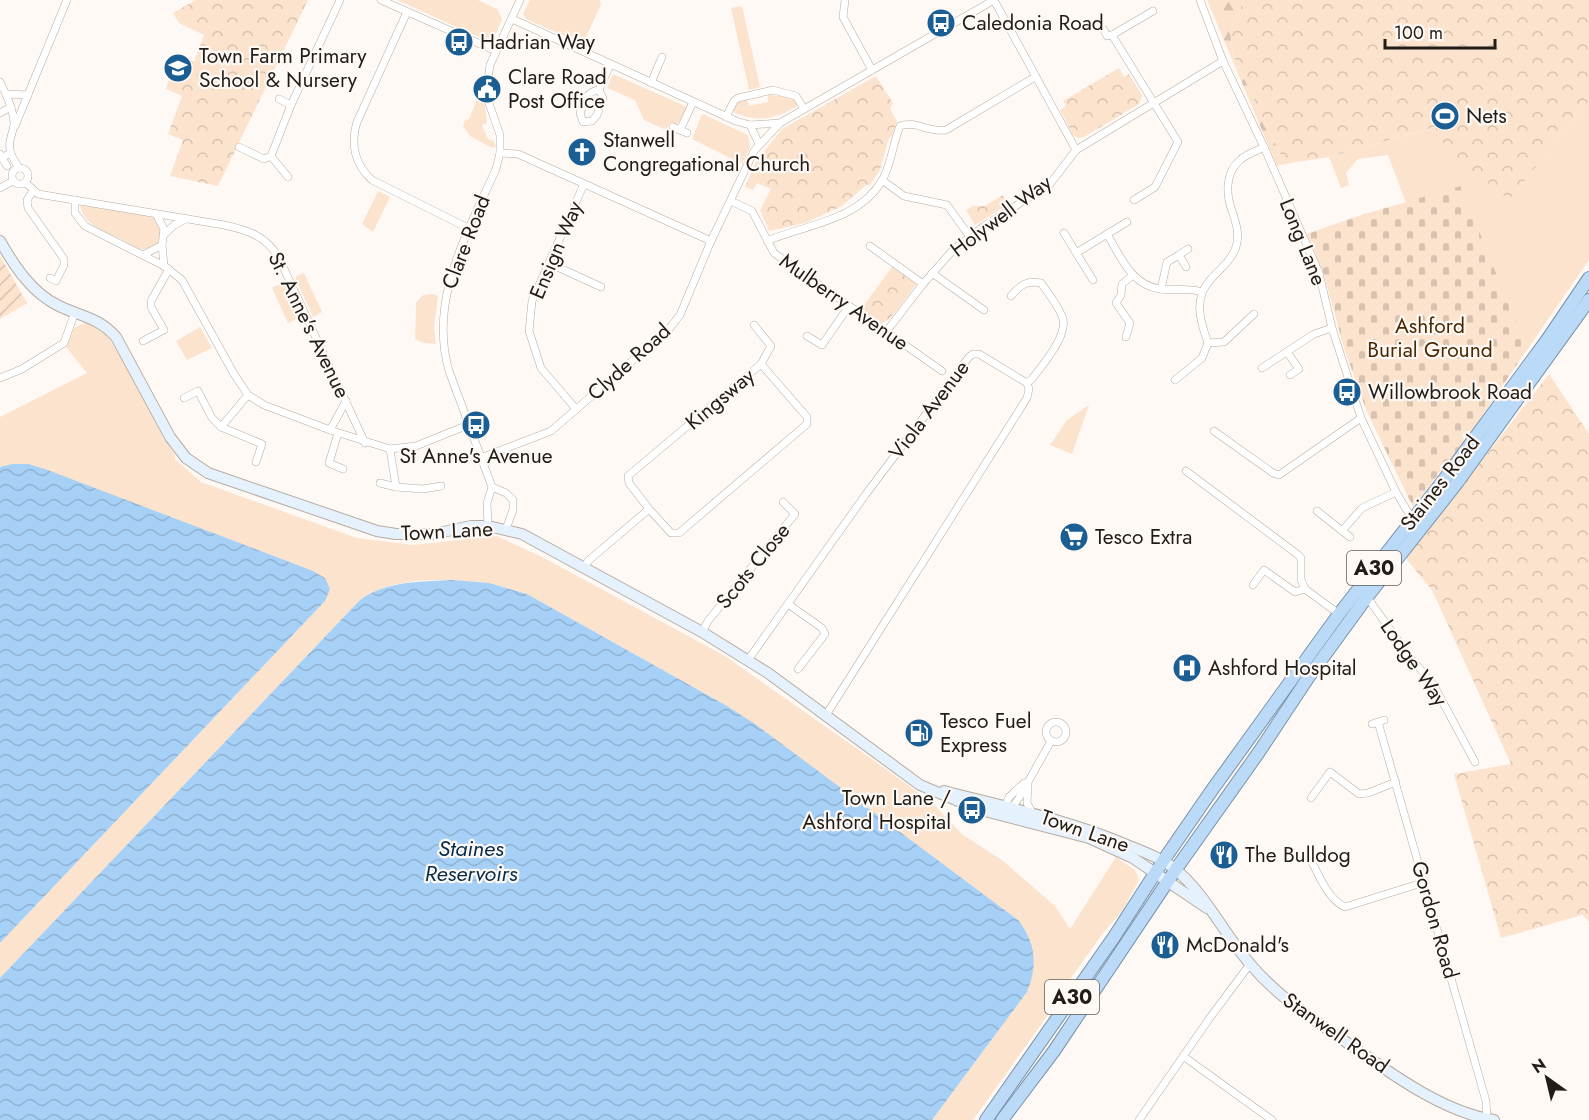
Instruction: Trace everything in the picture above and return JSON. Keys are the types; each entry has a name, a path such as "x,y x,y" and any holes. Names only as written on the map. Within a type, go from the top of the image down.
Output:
{"highway":[{"name":"Staines Road","path":"1163,861 1339,614 1547,340 1589,278"},
{"name":"Staines Road","path":"1176,869 1308,678 1367,597 1457,483 1589,300"},
{"name":"A30","path":"986,1120 1114,937 1163,861"},
{"name":"A30","path":"1002,1120 1054,1051 1176,869"}],"main road":[{"name":"Town Lane","path":"0,241 26,280 40,294 59,306 95,319 109,329 116,337 178,449 208,473 361,528 376,531 396,534 433,534 471,526 488,526 522,534 748,660 791,688 910,777 1089,838 1133,858 1168,882"},
{"name":"Town Lane","path":"1007,810 1033,814 1091,831 1163,861"},
{"name":"Stanwell Road","path":"1163,861 1176,869 1202,896 1207,908 1250,964 1273,989 1375,1062 1439,1101 1490,1120"},
{"name":"Stanwell Road","path":"1168,882 1207,908"}],"street":[{"path":"26,183 28,173 19,168 10,153 10,139 67,0"},
{"path":"239,147 264,159 270,156 340,0"},
{"path":"381,0 496,51"},
{"name":"Clare Road","path":"488,526 488,503 492,487 446,360 442,324 447,285 496,169 500,153 500,135 489,103 487,86 490,65 520,0"},
{"path":"845,0 843,17 872,70"},
{"path":"512,19 726,117 750,125 780,123 994,0 1076,150"},
{"name":"Long Lane","path":"1200,0 1223,61 1264,147 1319,273 1332,328 1361,418 1396,492 1412,519"},
{"path":"1104,30 1107,36 1113,35 1153,11"},
{"path":"407,12 357,122 353,139 355,153 361,168 372,180 470,229"},
{"path":"1113,35 1178,142 1155,187 1134,200"},
{"path":"651,83 662,57"},
{"name":"Holywell Way","path":"886,332 922,284 953,250 1050,184 1076,150 1223,61"},
{"path":"599,90 610,65"},
{"path":"767,241 847,213 871,195 882,180 893,155 900,126 907,123 937,132 946,130 1035,77"},
{"path":"0,82 11,107 15,126"},
{"path":"599,90 603,98 597,115 592,121 583,122 579,115 586,97 591,92 599,90"},
{"path":"726,117 738,98 773,90 796,96 804,109"},
{"path":"6,94 28,95"},
{"path":"279,99 291,105"},
{"path":"680,130 693,102"},
{"path":"0,113 11,107"},
{"name":"Clyde Road","path":"481,458 551,430 669,329 680,315 711,241 759,144 780,123"},
{"path":"750,125 759,144"},
{"path":"1175,380 1202,358 1208,343 1199,317 1202,292 1210,279 1228,263 1237,245 1238,227 1227,197 1232,170 1241,159 1264,147"},
{"path":"7,166 1,156 10,153"},
{"path":"500,153 518,154 711,241"},
{"path":"270,156 288,177"},
{"path":"13,181 13,173 19,168"},
{"path":"882,180 904,196 947,205 970,237"},
{"path":"13,181 18,184 26,183"},
{"path":"0,188 13,181"},
{"path":"26,183 33,191 27,200 28,208 65,262 56,281 50,278"},
{"name":"Ensign Way","path":"576,410 541,368 529,331 532,301 584,184"},
{"name":"St. Anne's Avenue","path":"33,191 44,195 244,229 258,236 274,249 365,442"},
{"path":"75,200 75,213 85,226 166,267 182,280 232,370 248,394 264,405 318,429 330,430 390,449 416,446 468,425"},
{"name":"Mulberry Avenue","path":"731,201 752,211 774,253 942,371"},
{"path":"143,341 164,330 151,307 151,301 166,267 162,245 164,235 162,224 156,214"},
{"path":"164,235 174,225 186,219"},
{"path":"1076,253 1127,222"},
{"path":"1064,233 1094,280"},
{"path":"1107,234 1132,276 1139,282 1161,289 1191,289 1202,292"},
{"path":"143,255 162,245"},
{"path":"870,246 922,284"},
{"path":"1161,289 1167,262 1188,249"},
{"path":"1179,255 1186,267"},
{"path":"549,263 601,286"},
{"path":"932,273 984,310"},
{"path":"1041,283 1049,276"},
{"path":"1126,337 1130,323 1116,303 1121,295 1122,284 1132,276"},
{"path":"826,715 1027,398 1029,389 1027,383 1062,335 1064,329 1062,315 1041,283 1023,284 1011,296"},
{"path":"807,336 822,345 849,306"},
{"path":"0,378 22,369 64,343 75,312"},
{"path":"1208,343 1224,342 1254,314"},
{"path":"754,325 771,346 761,364"},
{"path":"1262,368 1314,334 1332,328"},
{"path":"1287,352 1299,369 1290,375"},
{"name":"Viola Avenue","path":"748,660 969,357 979,354 1027,383"},
{"name":"Kingsway","path":"761,364 807,417 807,424 679,533 671,532 649,509 628,483 628,476 761,364"},
{"path":"184,398 198,391 212,418 221,427 262,444 256,462"},
{"path":"221,427 248,394"},
{"path":"330,430 346,401"},
{"path":"1214,431 1279,475 1361,418"},
{"path":"339,433 329,463 343,469"},
{"path":"390,449 396,487"},
{"path":"1186,471 1297,554 1301,558 1301,580 1305,589 1339,614"},
{"path":"380,483 423,489 441,486"},
{"name":"Clare Road","path":"492,487 506,493 513,500 513,510 506,529"},
{"path":"1342,531 1362,508 1396,492"},
{"name":"Scots Close","path":"702,633 708,621 795,514 783,502"},
{"path":"584,568 588,561 649,509"},
{"path":"1317,511 1350,537"},
{"path":"1253,585 1264,570 1295,592 1305,589"},
{"name":"Lodge Way","path":"1367,597 1409,656 1433,684 1475,762"},
{"path":"788,604 822,628 825,634 798,669"},
{"name":"Gordon Road","path":"1378,722 1425,882 1490,1120"},
{"path":"1007,810 1009,797 1029,778 1051,741"},
{"path":"1311,798 1330,772 1359,794 1368,793 1396,782"},
{"path":"1029,778 1027,802 1033,814"},
{"path":"1308,854 1328,890 1338,903 1345,907 1425,882"},
{"path":"1139,1120 1250,964"},
{"path":"1183,1056 1272,1120"}],"green space":[{"path":"196,0 308,0 218,186 170,176 183,140 168,134 182,96 166,89 175,60 181,62 183,57 194,62 204,35 179,23 173,13"},
{"path":"397,0 478,0 497,9 502,19 492,43"},
{"path":"530,0 600,0 601,4 583,44 526,19 523,14"},
{"path":"1207,0 1244,0 1232,27 1231,40 1234,57 1285,164 1277,166"},
{"path":"1244,0 1589,0 1589,101 1509,200 1448,152 1435,127 1329,157 1285,164 1234,57 1231,40 1232,27"},
{"path":"742,6 760,87 749,90 731,8"},
{"path":"1119,68 1124,77 1129,74 1142,95 1139,104 1084,137 1078,138 1073,135 1060,110 1066,106 1063,101"},
{"path":"613,74 687,107 682,118 676,124 670,123 666,130 644,120 635,100 607,88"},
{"path":"876,76 893,103 890,109 897,121 892,136 889,138 880,170 870,185 866,185 842,206 805,223 769,231 760,210 771,189 757,183 753,190 745,187 757,160 782,129"},
{"path":"477,83 481,83 485,102 487,123 482,125 488,139 494,141 496,147 492,148 470,136 463,126 465,120 469,119 479,94 473,92"},
{"path":"768,95 794,99 797,106 782,114 766,118 749,118 733,112 739,102 747,100 749,106 768,102"},
{"path":"1589,101 1589,260 1527,350 1461,187 1406,203 1388,155 1358,159 1346,173 1349,185 1341,188 1329,157 1436,127 1449,152 1509,200"},
{"path":"702,114 748,135 750,147 742,164 692,139"},
{"name":"Ashford Burial Ground","path":"1461,186 1527,350 1472,430 1462,434 1464,441 1413,507 1367,412 1344,348 1324,275 1307,234 1358,216"},
{"path":"378,191 390,197 373,232 362,224"},
{"path":"1003,195 1009,204 975,225 966,210 973,206 985,206"},
{"path":"80,204 151,216 160,228 158,243 145,249 133,247 90,223"},
{"path":"0,256 27,303 0,319"},
{"path":"892,267 916,284 894,313 881,323 861,309"},
{"path":"304,273 322,312 313,317 295,277"},
{"path":"284,282 300,317 288,323 272,288"},
{"path":"423,295 438,296 434,327 436,344 424,343 415,339 416,303"},
{"path":"89,321 104,330 131,374 163,437 175,455 175,459 201,482 357,538 413,545 497,536 544,558 725,656 866,755 931,802 963,835 1002,860 1055,906 1070,929 1116,857 1135,870 1139,880 1123,910 1103,933 1068,982 1070,984 973,1120 932,1120 1027,992 1032,973 1033,955 1028,937 1018,920 727,706 527,594 488,584 442,580 418,581 376,591 360,600 0,978 0,943 325,601 12,464 0,467 0,417 87,373 66,347 74,328"},
{"path":"200,327 212,348 187,360 176,341"},
{"path":"1549,374 1589,434 1589,921 1582,915 1501,938 1454,774 1511,764 1432,590 1407,560 1407,557"},
{"path":"1089,405 1072,454 1050,445 1067,420"}],"water":[{"path":"28,464 45,469 313,571 325,578 330,589 325,601 0,943 0,467"},
{"name":"Staines Reservoirs","path":"453,580 489,583 527,594 727,706 755,724 1018,920 1029,937 1033,954 1033,973 1027,992 932,1120 0,1120 0,978 360,600 370,593 393,585"}],"place":[{"name":"Caledonia Road","path":"941,23"},
{"name":"Hadrian Way","path":"459,42"},
{"name":"Town Farm Primary School & Nursery","path":"178,68"},
{"name":"Clare Road Post Office","path":"487,89"},
{"name":"Nets","path":"1445,116"},
{"name":"Stanwell Congregational Church","path":"582,152"},
{"name":"Willowbrook Road","path":"1347,392"},
{"name":"St Anne's Avenue","path":"476,425"},
{"name":"Tesco Extra","path":"1074,537"},
{"name":"Ashford Hospital","path":"1187,668"},
{"name":"Tesco Fuel Express","path":"919,733"},
{"name":"Town Lane / Ashford Hospital","path":"972,810"},
{"name":"The Bulldog","path":"1224,855"},
{"name":"McDonald's","path":"1165,945"}]}
